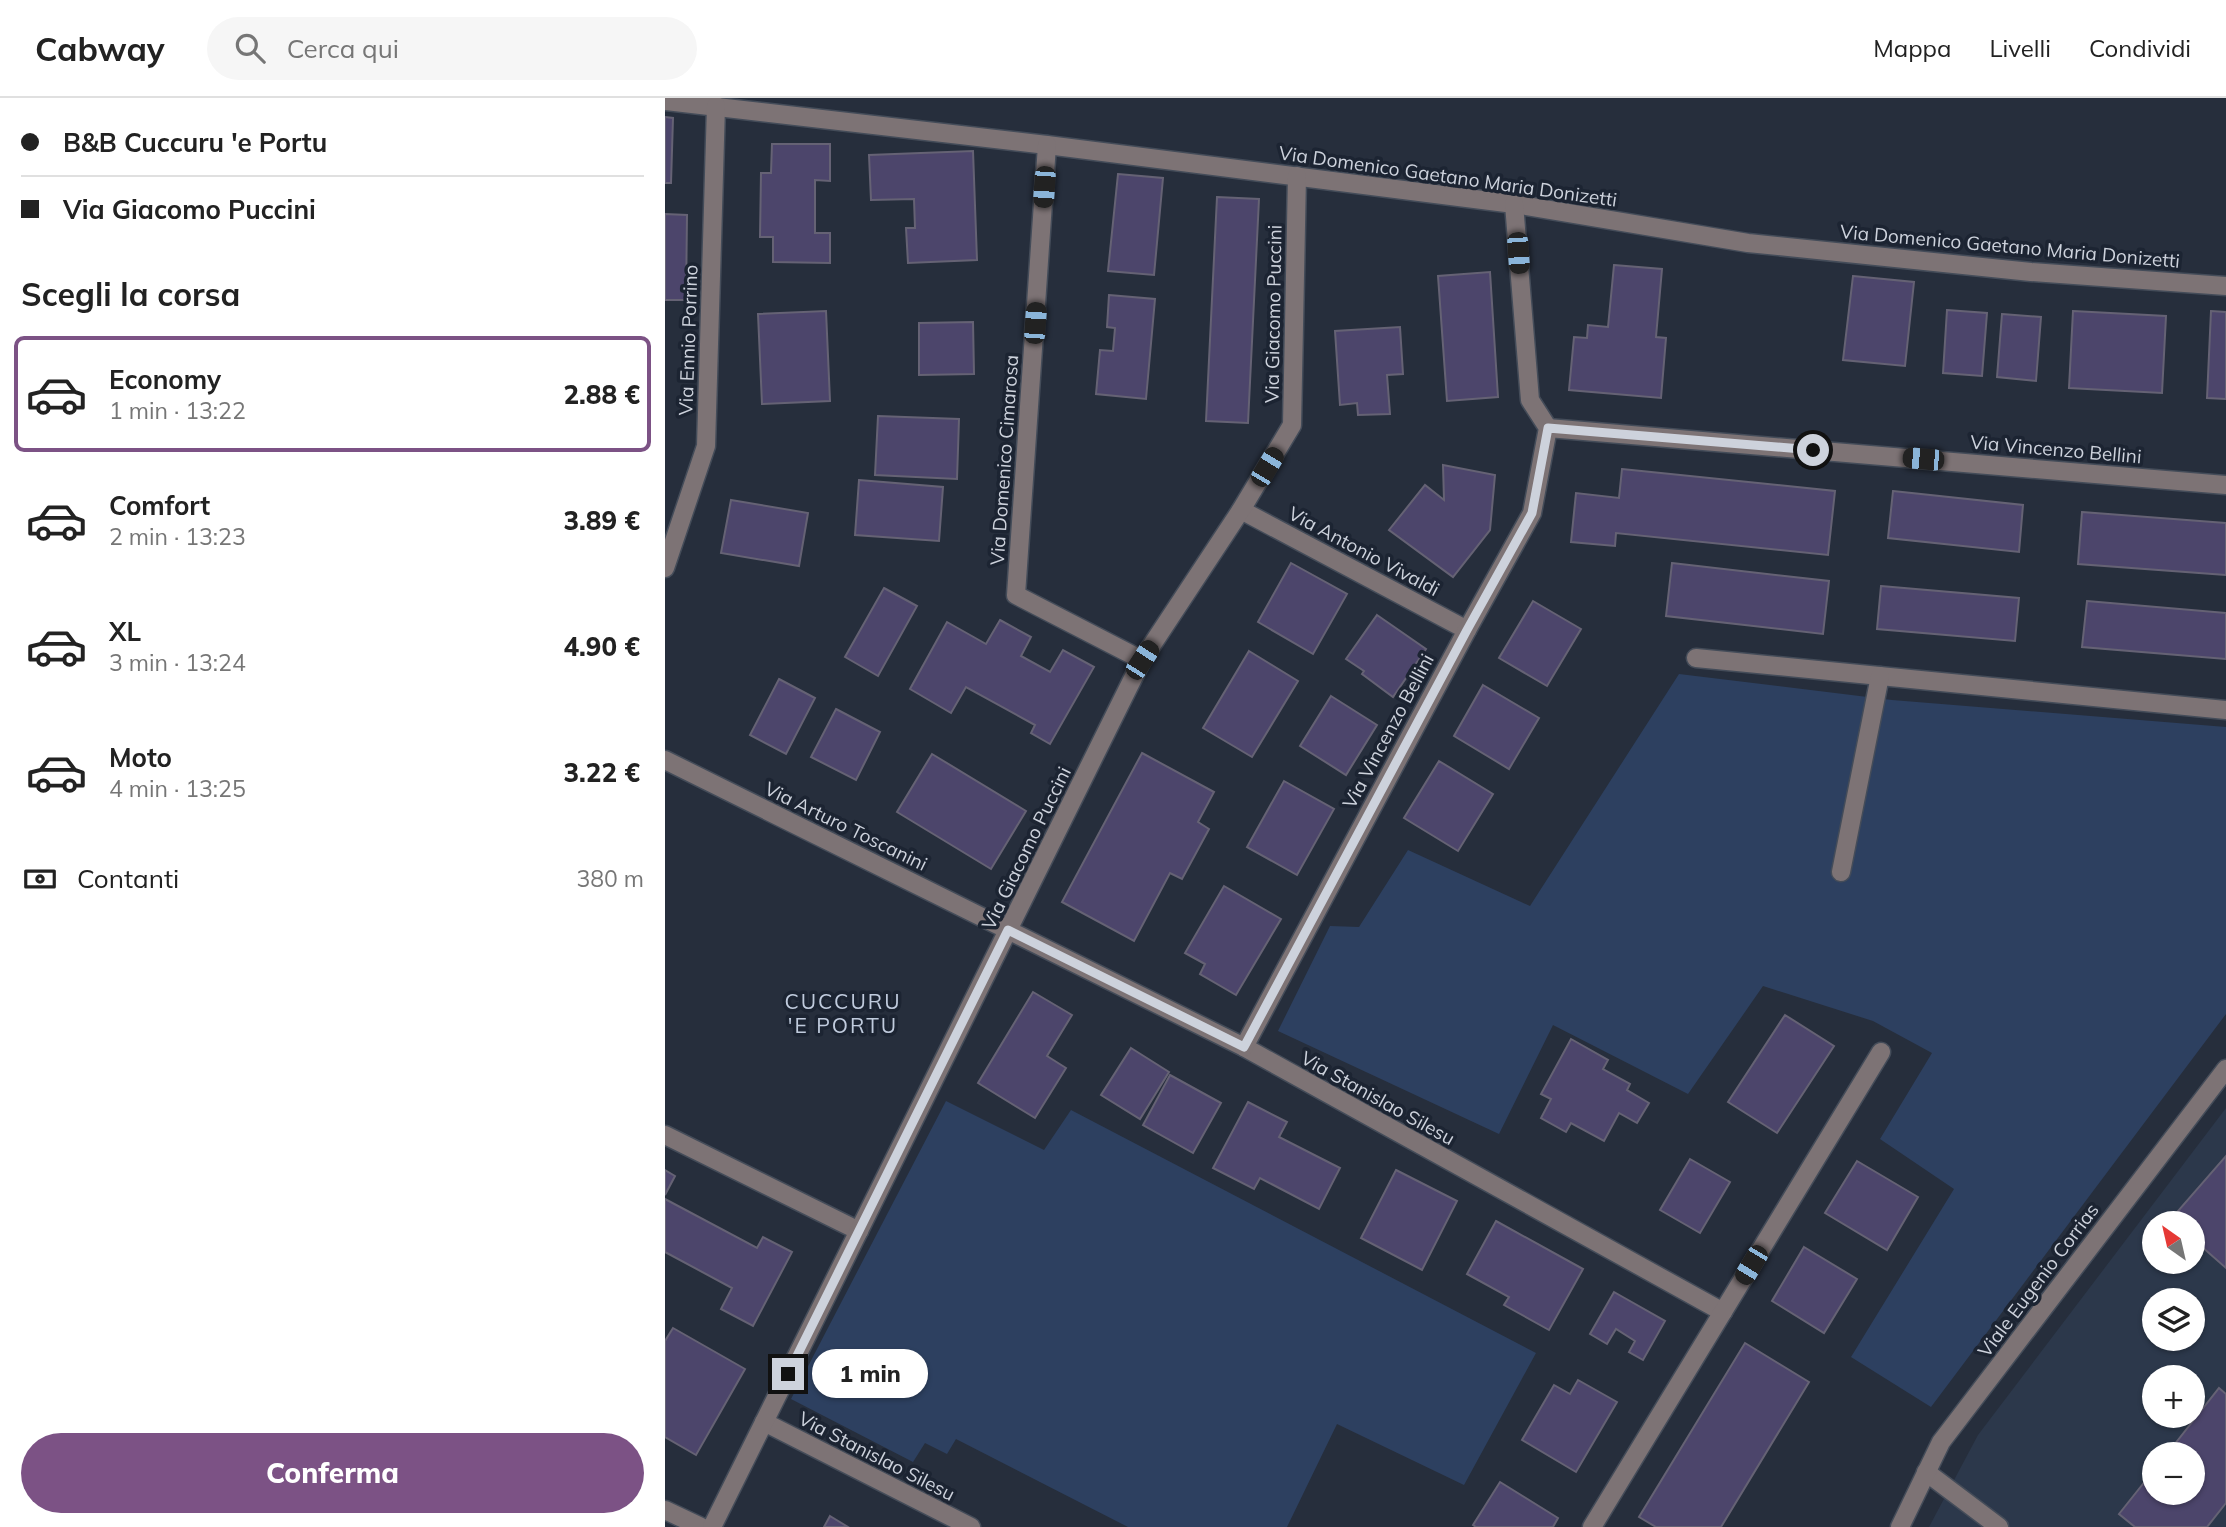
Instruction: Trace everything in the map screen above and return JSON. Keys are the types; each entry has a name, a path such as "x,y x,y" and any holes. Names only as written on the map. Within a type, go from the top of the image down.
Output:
{"street":[{"name":"Via Domenico Gaetano Maria Donizetti","path":"665,101 1047,145 1514,204 1748,243 2031,272 2226,286"},
{"name":"Via Ennio Porrino","path":"665,568 706,446 716,106"},
{"name":"Via Domenico Cimarosa","path":"1047,145 1016,595 1142,660"},
{"name":"Via Giacomo Puccini","path":"712,1527 1142,660 1241,510 1292,425 1297,176"},
{"path":"1514,204 1530,400 1548,428"},
{"name":"Via Vincenzo Bellini","path":"1244,1047 1532,513 1548,428 2226,485"},
{"name":"Via Antonio Vivaldi","path":"1241,510 1467,630"},
{"path":"1696,658 2226,710"},
{"path":"1841,872 1880,676"},
{"name":"Via Arturo Toscanini","path":"665,760 1008,930"},
{"name":"Via Stanislao Silesu","path":"1008,930 1244,1047 1723,1312"},
{"path":"1592,1527 1881,1052"},
{"name":"Viale Eugenio Corrias","path":"1900,1527 1941,1442 2226,1069"},
{"path":"665,1135 859,1231"},
{"name":"Via Stanislao Silesu","path":"764,1422 971,1527"},
{"path":"1926,1472 1999,1527"},
{"path":"665,1510 701,1527"}],"shaded area":[{"path":"1679,674 1892,700 2226,727 2226,1014 1931,1407 1851,1357 1954,1189 1880,1139 1932,1053 1873,1021 1763,986 1688,1094 1553,1025 1499,1134 1278,1031 1330,926 1359,927 1408,850 1530,906"},
{"path":"946,1101 1044,1150 1071,1110 1536,1353 1464,1485 1337,1424 1287,1527 1128,1527 956,1439 947,1454 925,1443 913,1462 791,1399"},
{"path":"2226,1108 2226,1527 1929,1527 1978,1435 2142,1219 2142,1274 2205,1274 2205,1211 2148,1211"}],"building":[{"path":"665,117 673,118 671,183 665,183"},
{"path":"772,144 830,144 830,181 815,180 815,233 830,233 830,263 773,262 773,237 760,237 761,173 771,173"},
{"path":"973,151 977,260 908,263 906,228 915,228 914,199 871,200 869,155"},
{"path":"1118,174 1163,178 1154,275 1108,271"},
{"path":"1217,197 1259,199 1248,423 1206,421"},
{"path":"665,214 687,215 686,300 665,300"},
{"path":"1614,265 1662,269 1656,337 1666,338 1661,398 1569,390 1574,337 1587,338 1588,325 1608,327"},
{"path":"1490,272 1498,397 1447,401 1438,276"},
{"path":"1853,276 1914,282 1905,366 1843,360"},
{"path":"1109,295 1155,299 1146,399 1096,394 1100,350 1113,351 1115,328 1107,327"},
{"path":"1947,310 1987,313 1982,376 1943,373"},
{"path":"826,311 830,401 762,404 758,314"},
{"path":"2073,311 2166,316 2162,393 2069,388"},
{"path":"2211,311 2226,312 2226,399 2207,398"},
{"path":"2002,314 2041,317 2036,381 1997,377"},
{"path":"973,322 974,374 919,375 919,323"},
{"path":"1400,327 1403,374 1387,375 1390,414 1358,415 1357,403 1340,405 1335,331"},
{"path":"878,416 959,419 957,479 875,475"},
{"path":"1443,465 1495,475 1490,530 1453,577 1389,530 1425,485 1444,500"},
{"path":"1622,469 1835,491 1828,555 1616,533 1615,546 1571,542 1576,493 1619,498"},
{"path":"859,480 943,487 939,541 855,535"},
{"path":"1893,491 2023,505 2019,552 1888,538"},
{"path":"731,500 808,513 799,566 721,553"},
{"path":"2082,512 2226,523 2226,575 2078,564"},
{"path":"1291,563 1347,594 1313,654 1258,622"},
{"path":"1672,563 1829,581 1823,634 1666,616"},
{"path":"1881,586 2019,598 2015,641 1877,629"},
{"path":"884,588 917,606 878,676 845,657"},
{"path":"1533,601 1581,629 1547,686 1499,658"},
{"path":"2087,601 2226,613 2226,659 2082,647"},
{"path":"1377,615 1426,649 1393,697 1346,659"},
{"path":"1000,620 1031,637 1021,656 1050,672 1063,650 1094,667 1050,744 1031,733 1035,725 966,687 951,713 910,689 947,622 986,644"},
{"path":"1249,651 1298,681 1252,757 1203,728"},
{"path":"779,679 815,698 786,754 750,735"},
{"path":"1483,685 1539,718 1509,769 1454,736"},
{"path":"1331,696 1377,725 1346,775 1300,746"},
{"path":"836,709 880,732 856,780 811,757"},
{"path":"1142,753 1214,792 1198,822 1209,829 1182,879 1170,873 1134,941 1062,902"},
{"path":"932,754 1026,811 991,869 897,812"},
{"path":"1439,761 1493,794 1458,851 1404,818"},
{"path":"1284,781 1334,809 1297,875 1247,847"},
{"path":"1224,886 1281,919 1236,995 1200,974 1205,964 1185,953"},
{"path":"1033,992 1072,1015 1047,1056 1066,1068 1035,1118 978,1083"},
{"path":"1785,1015 1834,1046 1777,1133 1728,1102"},
{"path":"1571,1039 1608,1060 1603,1069 1630,1084 1627,1090 1649,1103 1637,1123 1619,1113 1604,1141 1571,1123 1566,1132 1541,1118 1551,1099 1541,1094"},
{"path":"1131,1048 1169,1072 1140,1119 1101,1095"},
{"path":"1170,1075 1221,1103 1193,1153 1143,1125"},
{"path":"1248,1102 1287,1122 1279,1137 1340,1168 1319,1209 1260,1178 1254,1189 1213,1168"},
{"path":"2226,1156 2226,1268 2205,1250 2205,1211 2178,1211"},
{"path":"1690,1159 1730,1182 1700,1233 1660,1210"},
{"path":"1857,1161 1918,1197 1887,1250 1825,1213"},
{"path":"665,1170 675,1176 665,1195"},
{"path":"1396,1170 1457,1201 1422,1270 1361,1238"},
{"path":"665,1199 757,1248 763,1237 792,1252 753,1326 721,1309 732,1288 665,1252"},
{"path":"1496,1221 1583,1269 1549,1330 1504,1305 1509,1297 1467,1274"},
{"path":"1804,1247 1857,1279 1824,1333 1772,1301"},
{"path":"1614,1292 1665,1321 1643,1360 1629,1352 1635,1341 1616,1329 1607,1344 1590,1334"},
{"path":"673,1328 745,1369 696,1455 665,1437 665,1341"},
{"path":"1745,1343 1809,1382 1721,1527 1656,1527 1639,1517"},
{"path":"1578,1380 1617,1402 1576,1472 1522,1440 1554,1385 1570,1394"},
{"path":"2219,1388 2226,1394 2226,1503 2207,1527 2135,1527 2119,1514 2142,1485 2142,1505 2205,1505 2205,1442 2176,1442 2187,1428 2205,1428 2205,1406"},
{"path":"1500,1482 1558,1518 1553,1527 1473,1525"},
{"path":"830,1516 848,1527 824,1527"}],"district":[{"name":"CUCCURU 'E PORTU","path":"843,1013"}],"route":[{"path":"788,1374 1008,930 1244,1047 1532,513 1548,428 1813,450"}]}
